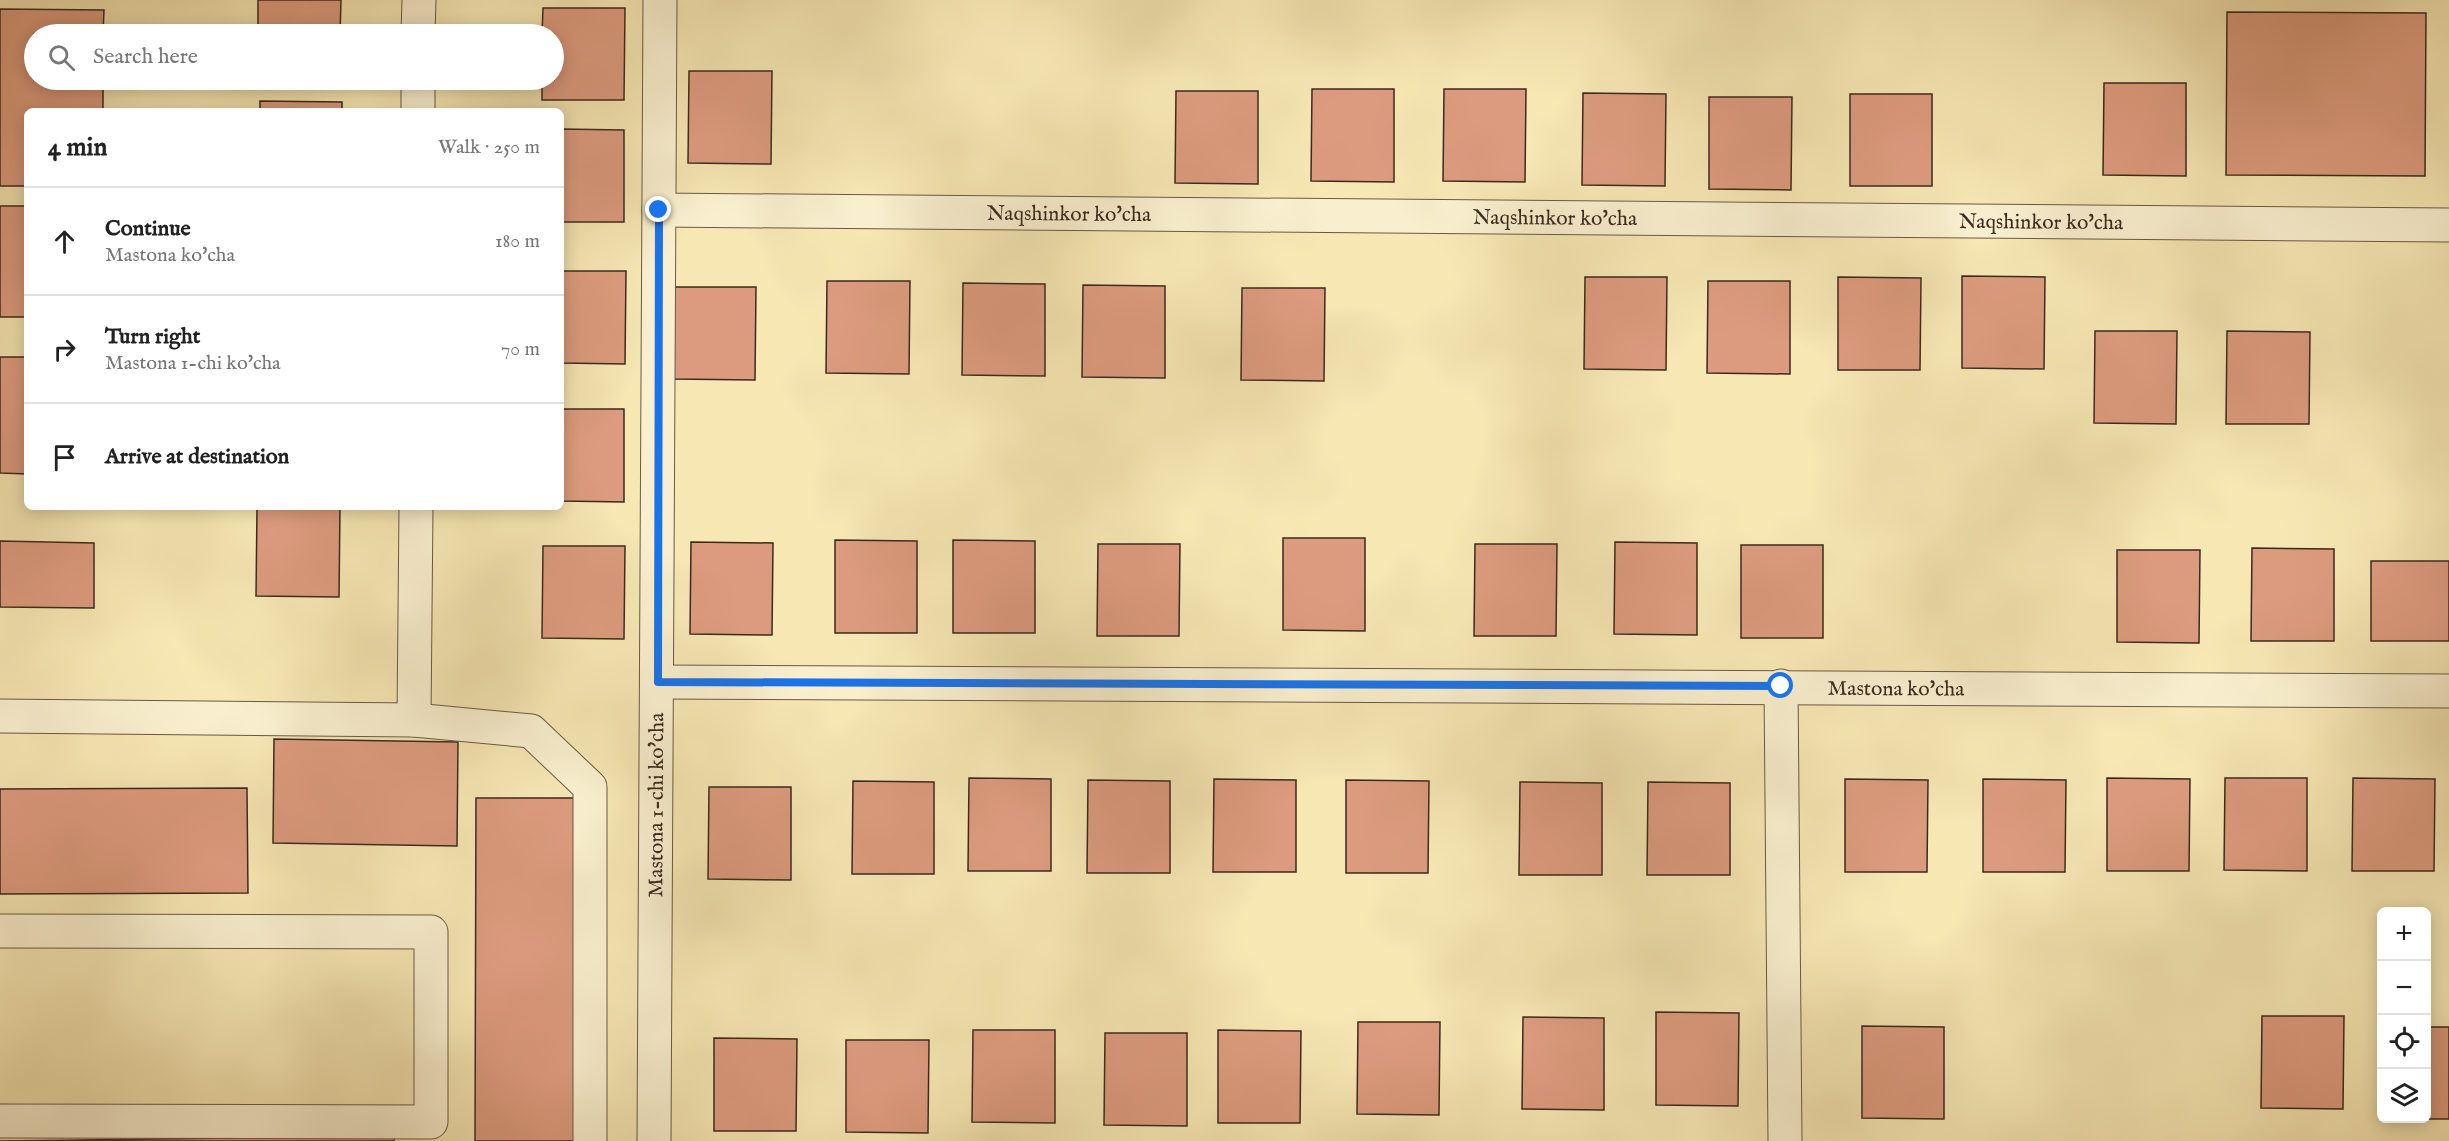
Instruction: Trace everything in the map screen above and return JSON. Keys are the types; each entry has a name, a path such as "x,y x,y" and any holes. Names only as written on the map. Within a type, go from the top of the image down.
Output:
{"street":[{"path":"418,0 418,24"},
{"name":"Mastona 1-chi ko'cha","path":"654,1141 660,0"},
{"path":"418,90 418,108"},
{"name":"Naqshinkor ko'cha","path":"659,210 2449,225"},
{"path":"414,720 416,510"},
{"name":"Mastona ko'cha","path":"658,682 2449,691"},
{"path":"1781,686 1785,1141"},
{"path":"0,716 414,720 531,731 590,787 590,1141"},
{"path":"0,931 431,932 430,1122 405,1131 0,1121"}],"building":[{"path":"258,0 341,0 340,24 258,24"},
{"path":"543,8 625,8 624,100 542,100 542,90 564,90 564,24 542,24"},
{"path":"0,9 104,10 103,24 24,24 24,90 103,90 103,108 24,108 24,186 0,186"},
{"path":"2227,12 2426,13 2425,176 2226,175"},
{"path":"689,71 772,71 771,164 688,163"},
{"path":"2104,83 2186,83 2186,176 2103,175"},
{"path":"1312,89 1394,89 1394,182 1311,181"},
{"path":"1444,89 1526,89 1525,182 1443,181"},
{"path":"1176,91 1258,91 1258,184 1175,183"},
{"path":"1583,93 1666,94 1665,186 1582,185"},
{"path":"1850,94 1932,94 1932,186 1850,186"},
{"path":"1709,97 1792,97 1791,190 1709,189"},
{"path":"260,101 342,102 342,108 260,108"},
{"path":"564,129 624,130 624,222 564,222"},
{"path":"0,206 24,206 24,317 0,317"},
{"path":"564,271 626,271 625,364 564,363"},
{"path":"1962,276 2045,277 2044,369 1962,368"},
{"path":"1585,277 1667,277 1666,370 1584,369"},
{"path":"1838,277 1921,278 1920,370 1838,370"},
{"path":"827,281 910,281 909,374 826,373"},
{"path":"1708,281 1790,281 1790,374 1707,373"},
{"path":"963,283 1045,284 1045,376 962,375"},
{"path":"1083,285 1165,286 1165,378 1082,377"},
{"path":"674,287 756,287 755,380 673,379"},
{"path":"1242,288 1325,288 1324,381 1241,380"},
{"path":"2095,331 2177,331 2176,424 2094,423"},
{"path":"2227,331 2310,332 2309,424 2226,424"},
{"path":"0,357 24,357 24,474 0,473"},
{"path":"564,409 624,409 624,502 564,501"},
{"path":"257,510 340,510 339,597 256,596"},
{"path":"1283,538 1365,538 1365,631 1283,630"},
{"path":"835,540 917,541 917,633 835,633"},
{"path":"953,540 1035,541 1035,633 953,633"},
{"path":"0,541 94,543 94,608 0,607"},
{"path":"691,542 773,543 772,635 690,634"},
{"path":"1615,542 1697,543 1697,635 1614,634"},
{"path":"1098,544 1180,544 1179,636 1097,636"},
{"path":"1475,544 1557,544 1556,636 1474,636"},
{"path":"1741,545 1823,545 1823,638 1741,638"},
{"path":"543,546 625,546 624,639 542,638"},
{"path":"2252,548 2334,549 2334,641 2251,641"},
{"path":"2117,550 2200,550 2199,643 2117,642"},
{"path":"2371,561 2449,561 2449,641 2371,641"},
{"path":"274,739 458,742 457,846 273,843"},
{"path":"969,778 1051,779 1051,871 968,871"},
{"path":"2107,778 2190,779 2189,871 2107,871"},
{"path":"2225,778 2307,778 2307,871 2224,870"},
{"path":"2353,778 2435,779 2434,871 2352,871"},
{"path":"1214,779 1296,780 1296,872 1213,872"},
{"path":"1845,779 1928,780 1927,872 1845,872"},
{"path":"1983,779 2066,780 2065,872 1983,872"},
{"path":"1088,780 1170,781 1170,873 1087,873"},
{"path":"1346,780 1429,781 1428,873 1346,873"},
{"path":"853,781 934,782 934,874 852,874"},
{"path":"1520,782 1602,783 1602,875 1519,875"},
{"path":"1648,782 1730,783 1730,875 1647,875"},
{"path":"709,787 791,787 791,880 708,879"},
{"path":"247,788 248,893 0,894 0,789"},
{"path":"476,798 576,798 576,1141 475,1141"},
{"path":"1656,1012 1739,1013 1738,1106 1656,1105"},
{"path":"2262,1016 2344,1016 2343,1109 2261,1108"},
{"path":"1523,1017 1604,1018 1604,1110 1522,1109"},
{"path":"1358,1022 1440,1022 1439,1115 1357,1114"},
{"path":"1862,1026 1944,1027 1944,1119 1862,1118"},
{"path":"2431,1027 2449,1027 2449,1119 2431,1119"},
{"path":"973,1030 1055,1030 1055,1123 972,1122"},
{"path":"1218,1030 1301,1031 1300,1123 1218,1123"},
{"path":"1105,1033 1187,1033 1187,1126 1104,1125"},
{"path":"714,1038 797,1039 796,1131 714,1131"},
{"path":"846,1040 929,1040 928,1133 846,1132"},
{"path":"394,1136 394,1141 0,1141"}],"route":[{"path":"659,210 658,682 1781,686"}]}
